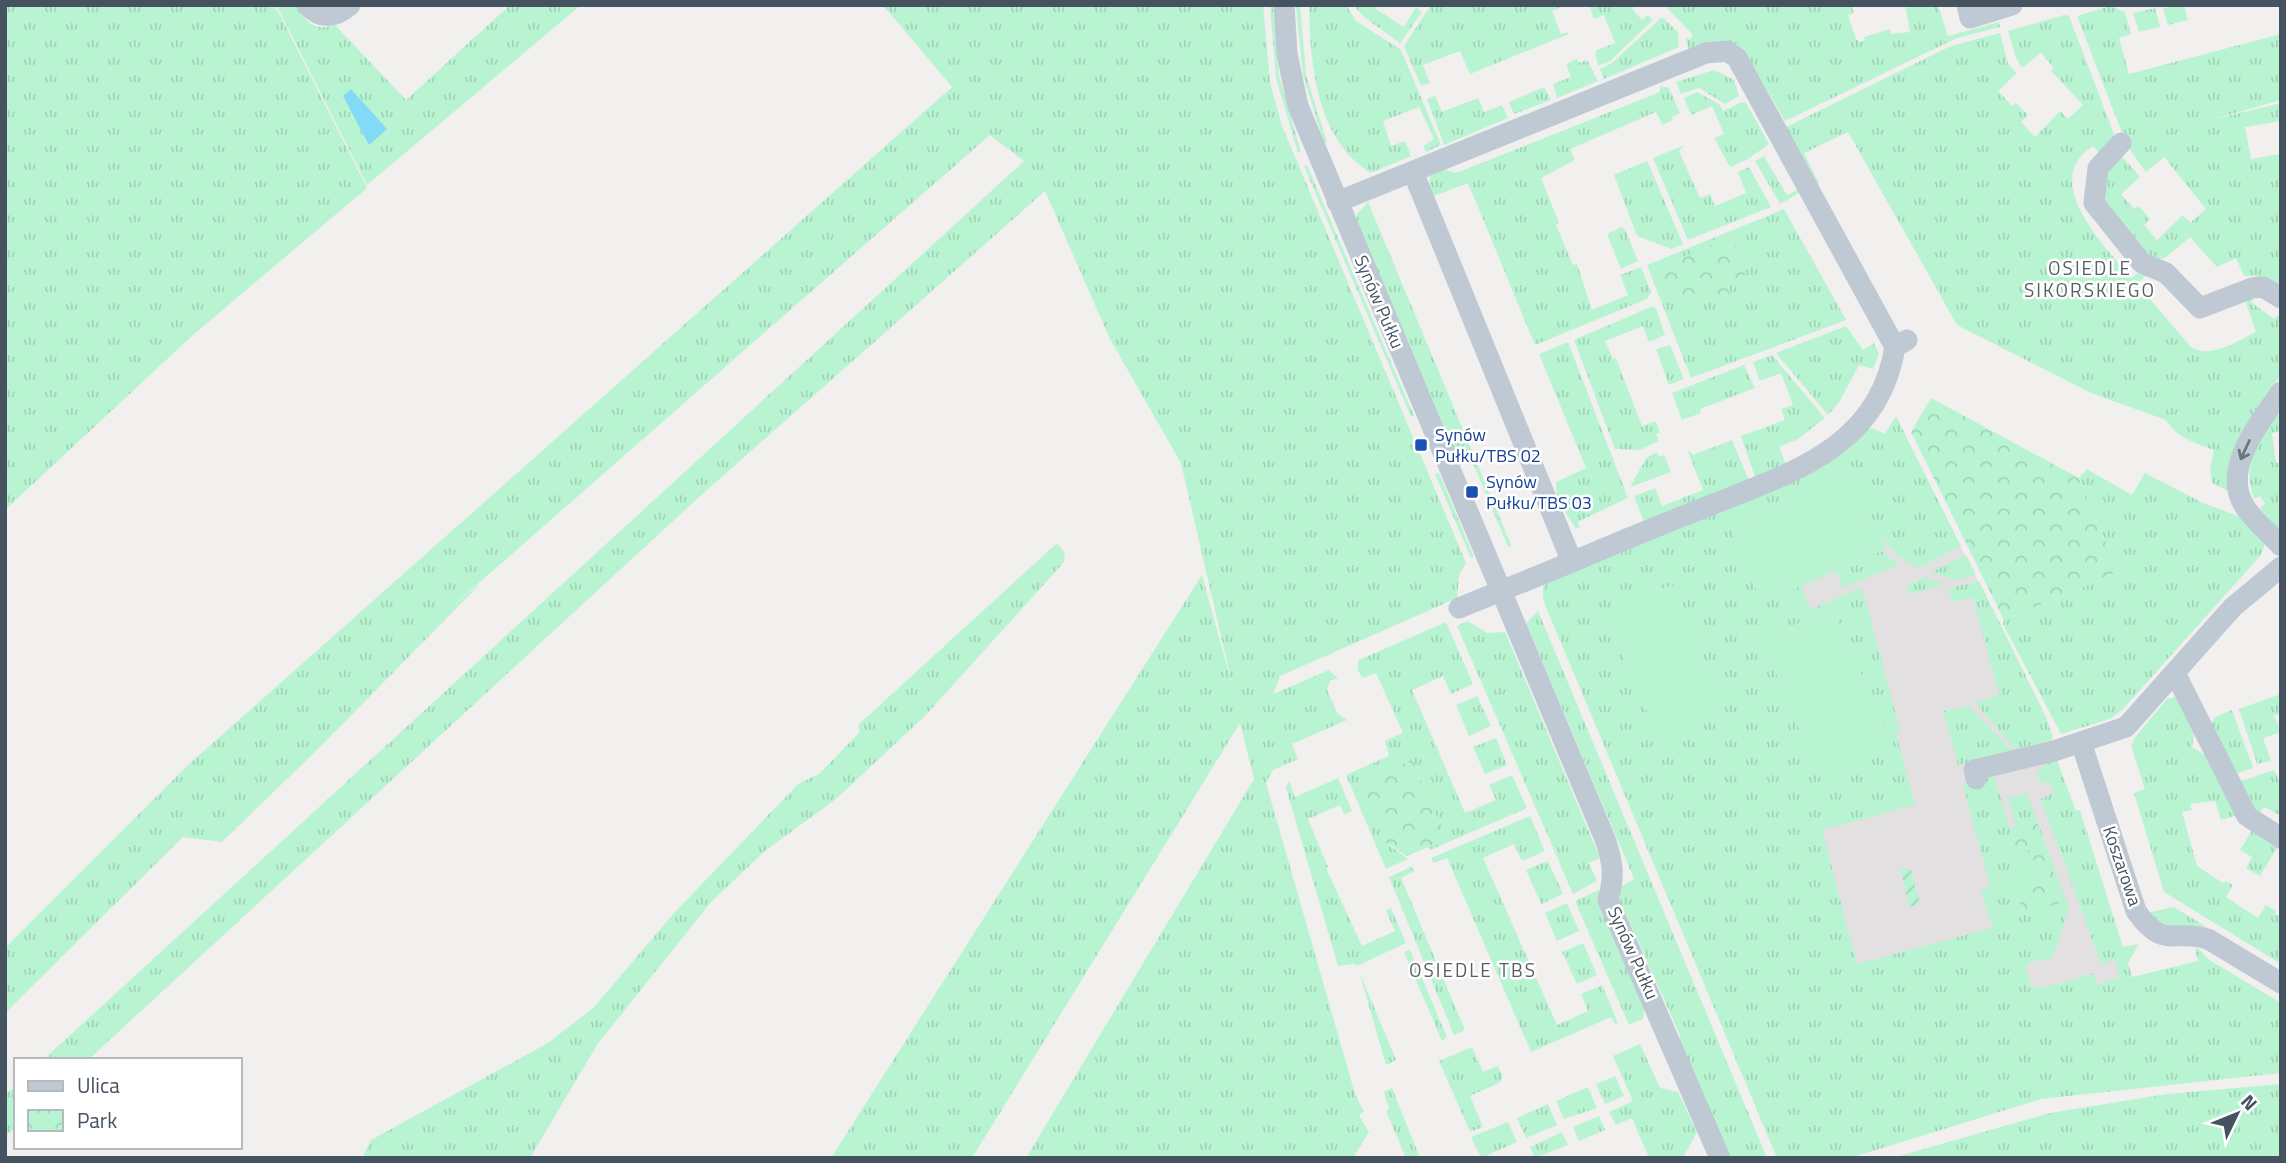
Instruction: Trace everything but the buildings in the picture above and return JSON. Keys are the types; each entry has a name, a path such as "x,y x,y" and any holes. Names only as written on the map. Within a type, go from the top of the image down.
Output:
{"street":[{"path":"307,5 315,14 328,17 338,15 349,5"},
{"name":"Synów Pułku","path":"1284,5 1287,54 1298,106 1605,839 1614,870 1608,900 1720,1158"},
{"path":"1967,5 1970,18 2012,5"},
{"path":"1337,202 1715,51 1731,52 1737,58 1897,341 1892,366 1872,407 1850,435 1824,455 1789,474 1459,608"},
{"path":"2121,143 2098,168 2094,203 2142,263 2166,273 2200,308 2252,288 2263,288 2281,298"},
{"path":"1413,172 1573,562"},
{"path":"2281,392 2244,450 2238,481 2245,508 2281,545"},
{"path":"1976,779 1974,770 2081,742 2126,727 2233,607 2281,567"},
{"path":"2175,675 2247,816 2281,838"},
{"name":"Koszarowa","path":"2081,742 2136,911 2144,922 2165,937 2196,935 2208,939 2281,983"}],"shaded area":[{"path":"1906,438 2046,717 2053,738 2051,743 2127,983 1836,1158 1553,588"}],"green space":[{"path":"5,5 270,5 278,11 367,188 193,335 5,510"},
{"path":"273,5 296,5 311,24 322,27 335,25 406,100 510,5 581,5 367,185 279,10"},
{"path":"883,5 1263,5 1270,82 1282,126 1466,563 1459,575 1457,598 1280,676 1273,694 1329,670 1338,678 1330,681 1327,690 1338,714 1347,720 1292,744 1298,759 1273,770 1266,783 1355,1094 1364,1112 1359,1115 1369,1132 1353,1158 1026,1158 1254,779 1240,723 972,1158 831,1158 1202,575 1233,688 1181,463 1110,339 1045,191 698,498 90,1058 45,1058 1024,161 990,135 448,610 482,582 322,745 222,842 183,837 5,1013 5,948 188,765 952,87"},
{"path":"1270,5 1273,5 1279,76 1301,152 1298,153 1276,78"},
{"path":"1296,5 1300,5 1306,75 1327,142 1324,143 1303,75"},
{"path":"1309,5 1346,5 1356,21 1401,50 1441,145 1426,152 1423,146 1434,139 1419,107 1383,121 1391,146 1405,141 1411,156 1371,173 1353,159 1338,141 1327,121 1320,98 1311,51"},
{"path":"1353,5 1377,5 1376,9 1404,27 1416,7 1422,12 1400,43 1365,18"},
{"path":"1431,5 1566,5 1552,11 1561,34 1569,34 1470,74 1460,51 1423,65 1430,83 1421,86 1404,46"},
{"path":"1589,5 1636,5 1632,9 1642,20 1648,15 1653,20 1610,61 1598,66 1595,51 1615,43 1604,15 1594,19"},
{"path":"1664,5 1851,5 1854,13 1848,15 1856,39 1860,42 1865,40 1864,37 1890,29 1891,34 1910,32 1905,5 1938,5 1948,36 1999,22 2000,27 1957,38 1785,121 1744,51 1731,43 1718,42 1689,51 1685,37 1690,40 1693,35"},
{"path":"2184,5 2188,20 2168,25 2163,9"},
{"path":"2110,6 2125,12 2131,34 2119,38 2129,74 2281,34 2281,100 2211,120 2281,103 2281,121 2245,127 2251,159 2280,154 2281,288 2254,276 2244,276 2236,258 2217,267 2190,237 2165,258 2152,261 2100,203 2100,179 2120,154 2140,177 2121,194 2134,209 2139,206 2150,219 2144,225 2157,240 2183,215 2190,223 2206,209 2164,157 2146,172 2127,146 2077,16"},
{"path":"2155,8 2160,27 2139,32 2133,13"},
{"path":"2064,15 2069,16 2114,134 2112,146 2101,155 2093,146 2078,160 2072,177 2074,195 2093,232 2131,278 2142,270 2151,271 2137,284 2191,347 2215,350 2256,332 2245,300 2258,293 2251,302 2274,319 2281,312 2281,374 2237,441 2234,494 2212,483 2210,469 2214,450 2181,436 2166,420 2091,393 1957,325 1848,132 1804,153 1819,183 1816,185 1786,127 1951,46 2000,33 2008,64 2017,73 1998,91 2012,106 2016,103 2028,115 2021,122 2035,137 2060,111 2068,119 2083,105 2051,71 2054,68 2041,53 2022,68 2008,31"},
{"path":"1662,17 1678,32 1679,47 1604,79 1600,69 1612,63"},
{"path":"1577,59 1579,63 1587,60 1598,81 1557,98 1553,84 1571,77 1566,64"},
{"path":"1714,70 1734,80 1739,96 1725,104 1699,88 1681,94 1676,82"},
{"path":"1660,86 1669,88 1680,113 1672,117 1673,120 1662,125 1656,112 1570,149 1575,160 1541,178 1559,223 1556,225 1573,265 1577,264 1592,310 1628,295 1620,275 1641,267 1651,292 1647,299 1535,345 1468,183 1434,196 1429,184 1430,176 1444,169 1456,173 1660,92"},
{"path":"1544,87 1551,100 1514,114 1509,103 1511,101"},
{"path":"1697,92 1719,104 1723,111 1742,102 1746,103 1769,144 1748,159 1730,167 1714,138 1724,134 1712,106 1691,115 1684,98"},
{"path":"1435,96 1442,112 1478,98 1484,112 1502,105 1508,118 1444,145 1427,99"},
{"path":"1685,145 1679,151 1700,198 1710,194 1715,206 1746,193 1738,172 1749,167 1771,207 1688,240 1653,158"},
{"path":"1764,156 1787,195 1799,189 1801,192 1780,204 1755,161"},
{"path":"1647,161 1683,244 1671,249 1637,236 1614,175"},
{"path":"1307,165 1414,416 1411,417 1304,166"},
{"path":"1368,202 1512,547 1508,546 1472,461 1460,465 1356,221 1357,214"},
{"path":"1784,209 1846,320 1691,378 1647,265"},
{"path":"1621,227 1625,229 1638,261 1621,269 1607,234"},
{"path":"1733,237 1747,274 1725,283 1730,295 1704,304 1699,293 1670,305 1655,268"},
{"path":"1653,306 1665,335 1649,342 1643,326 1605,341 1613,359 1616,358 1642,426 1656,421 1660,433 1656,434 1659,441 1640,450 1615,449 1574,340"},
{"path":"1846,326 1863,350 1874,343 1879,354 1873,369 1859,365 1840,401 1828,415 1776,353"},
{"path":"1568,342 1628,498 1577,522 1580,527 1576,529 1557,499 1556,482 1586,468 1539,354"},
{"path":"1670,345 1684,379 1669,385 1656,349"},
{"path":"1772,355 1825,418 1798,439 1779,447 1786,465 1756,480 1741,436 1785,420 1781,409 1793,405 1781,373 1760,381 1753,362"},
{"path":"1744,365 1755,388 1700,409 1701,413 1682,420 1672,393"},
{"path":"1931,398 2079,478 2118,572 2004,620 1911,432"},
{"path":"2275,413 2281,417 2281,431 2272,433 2276,463 2281,463 2281,533 2260,508 2265,504 2260,496 2254,499 2250,474 2254,454"},
{"path":"1896,416 1961,546 1919,568 1905,561 1884,540 1868,514 1850,472 1762,603 1801,586 1811,609 1860,588 1867,605 1900,731 1896,733 1915,805 1822,830 1857,964 1992,928 1981,889 1990,886 1963,785 1994,776 2017,853 2030,849 2039,875 2063,901 2036,820 2016,826 2008,798 2027,793 2069,908 2053,958 2030,962 2026,967 2031,984 2028,988 2058,984 2093,973 2097,984 2120,977 2115,960 2101,964 2041,799 2053,793 2050,782 2039,783 2038,769 2046,765 2046,761 2057,760 2076,811 2080,810 2123,947 2139,944 2128,963 2132,977 2198,961 2195,949 2198,948 2208,959 2281,1003 2281,1073 2041,1099 1850,1158 1777,1158 1543,600 1543,582 1871,428 1885,434"},
{"path":"1732,440 1750,483 1645,525 1634,496 1655,488 1662,506 1703,490 1687,449 1693,455"},
{"path":"1657,452 1659,457 1664,455 1671,472 1630,487 1647,457"},
{"path":"2087,469 2132,495 2145,473 2201,502 2246,519 2266,540 2261,555 2123,709 2110,719 2061,734 2003,624 2004,620 2118,572 2079,478"},
{"path":"1851,471 1886,549 1762,603 1728,523"},
{"path":"1439,473 1474,557 1471,558 1435,474"},
{"path":"1057,543 1065,553 1064,562 925,716 836,799 765,851 711,902 597,1045 530,1158 362,1158 371,1140 548,1043 594,1007 675,912 798,784 819,774 860,732 858,725"},
{"path":"1882,551 1898,565 1843,588 1836,571"},
{"path":"1966,555 1976,575 1956,580 1931,572"},
{"path":"1925,577 1945,584 1910,594 1907,585"},
{"path":"1979,581 2046,717 2053,738 2050,741 2015,749 1975,703 2003,693 1997,688 1973,597 1952,602 1949,588"},
{"path":"1672,585 1727,713 1660,742 1605,612"},
{"path":"1833,608 1892,747 1818,776 1762,639"},
{"path":"1538,611 1767,1158 1726,1158 1679,1044 1680,1035 1615,890 1634,879 1526,623"},
{"path":"1468,621 1487,633 1505,632 1600,858 1589,863 1597,881 1573,894 1457,626"},
{"path":"1446,622 1473,684 1451,694 1443,676 1412,690 1465,813 1496,800 1489,785 1512,775 1527,808 1430,850 1427,847 1446,838 1412,761 1362,784 1385,842 1408,859 1386,869 1346,775 1389,756 1385,741 1403,733 1376,673 1363,678 1358,670 1358,663 1359,660"},
{"path":"2281,694 2281,713 2274,716 2281,732 2263,738 2271,761 2257,764 2239,709"},
{"path":"1477,696 1491,726 1469,736 1456,705"},
{"path":"2174,697 2182,700 2195,727 2192,747 2211,759 2240,814 2221,820 2215,801 2190,804 2192,810 2182,812 2197,866 2223,883 2225,881 2233,885 2226,897 2258,918 2266,905 2276,911 2275,914 2281,917 2281,964 2164,892 2134,793 2145,789 2131,746 2136,736 2167,699"},
{"path":"1969,706 2012,751 1958,765 1943,711"},
{"path":"2232,710 2253,768 2235,774 2210,725 2215,717"},
{"path":"1496,738 1507,765 1485,774 1473,747"},
{"path":"1412,760 1447,839 1407,856 1385,842 1362,784"},
{"path":"2274,770 2281,785 2281,816 2265,807 2257,814 2238,782"},
{"path":"1338,778 1352,811 1344,814 1340,805 1308,819 1328,867 1326,868 1362,946 1395,931 1386,911 1391,908 1406,943 1357,966 1338,966 1286,788 1289,781 1295,797"},
{"path":"1530,816 1545,851 1522,861 1514,844 1483,858 1557,1025 1588,1011 1581,994 1602,985 1618,1023 1615,1024 1611,1017 1531,1052 1447,858 1434,863 1431,858"},
{"path":"2036,819 2063,902 2024,915 2013,884 2039,875 2030,850 2017,854 2009,829"},
{"path":"2252,830 2278,846 2260,876 2246,868 2252,857 2240,850"},
{"path":"1548,861 1563,894 1541,904 1526,870"},
{"path":"1411,867 1415,871 1401,878 1465,1030 1454,1035 1389,877"},
{"path":"1903,867 1911,870 1920,904 1909,907 1901,871"},
{"path":"1599,890 1646,998 1643,1019 1629,1025 1575,901"},
{"path":"1567,903 1579,931 1557,941 1545,913"},
{"path":"2174,907 2208,928 2161,926 2150,912"},
{"path":"1583,943 1597,975 1577,984 1562,952"},
{"path":"1410,950 1447,1037 1442,1041 1404,952"},
{"path":"1359,971 1396,1060 1386,1065"},
{"path":"1640,1044 1660,1088 1678,1092 1697,1132 1683,1158 1649,1158 1632,1118 1616,1125 1609,1112 1633,1101 1613,1056"},
{"path":"1472,1047 1483,1072 1498,1066 1503,1077 1499,1083 1470,1096 1483,1127 1470,1132 1439,1061"},
{"path":"1615,1076 1624,1096 1605,1104 1596,1084"},
{"path":"2281,1084 2281,1158 1892,1158 2050,1113 2167,1094"},
{"path":"14,1087 14,1129 5,1136 5,1095"},
{"path":"1588,1087 1597,1108 1564,1119 1556,1101"},
{"path":"1392,1088 1420,1158 1406,1158 1386,1111 1389,1109 1384,1092"},
{"path":"1548,1104 1557,1125 1526,1138 1517,1118"},
{"path":"1599,1116 1605,1130 1579,1141 1573,1127"},
{"path":"1508,1122 1517,1142 1481,1158 1471,1137"},
{"path":"1562,1132 1568,1145 1535,1158 1530,1147"}],"water":[{"path":"351,89 387,129 369,145 343,96"}],"place":[{"name":"Synów Pułku/TBS 02","path":"1421,445"},
{"name":"Synów Pułku/TBS 03","path":"1472,492"}],"district":[{"name":"OSIEDLE SIKORSKIEGO","path":"2090,279"},
{"name":"OSIEDLE TBS","path":"1473,970"}]}
